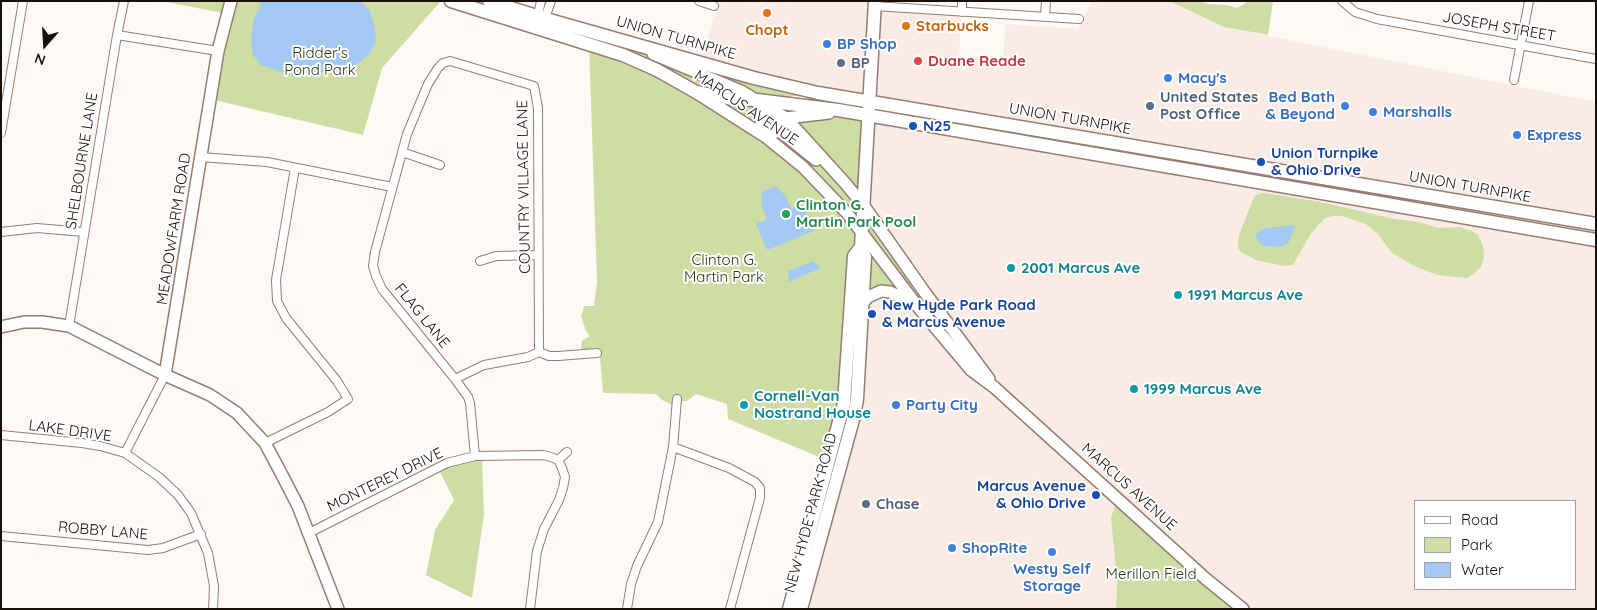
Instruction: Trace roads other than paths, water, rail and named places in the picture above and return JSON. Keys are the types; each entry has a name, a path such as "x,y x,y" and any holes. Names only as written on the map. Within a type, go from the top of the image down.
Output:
{"main road":[{"name":"MEADOWFARM ROAD","path":"166,375 218,51 231,1"},
{"name":"MARCUS AVENUE","path":"451,1 540,21 654,55 741,91 786,118 864,206 994,387"},
{"name":"MARCUS AVENUE","path":"489,1 623,54 657,70 696,92 763,135 784,151 820,182 847,213 862,241 971,370 994,387 1206,579 1243,609"},
{"name":"NEW HYDE PARK ROAD","path":"801,609 854,416 858,393 865,257 862,241 875,4"},
{"name":"UNION TURNPIKE","path":"540,21 754,78 870,102 1596,224"},
{"path":"763,135 763,121 757,100 785,94 792,86"},
{"name":"UNION TURNPIKE","path":"696,92 733,99 757,100 869,115 1596,240"},
{"path":"763,135 786,118 818,113 850,112"},
{"path":"763,135 773,132 784,134 845,183"},
{"path":"862,241 880,240 898,255"},
{"name":"NEW HYDE PARK ROAD","path":"789,609 844,403 854,256 862,241"},
{"path":"862,304 868,297 881,291 906,298 918,307"},
{"path":"1,327 24,322 42,322 69,326 210,395 230,408 265,444 298,506 338,609"}],"street":[{"path":"2,128 23,1"},
{"name":"SHELBOURNE LANE","path":"69,326 124,1"},
{"path":"540,21 541,1"},
{"path":"540,21 551,1"},
{"path":"699,1 714,6"},
{"path":"962,1 962,12"},
{"path":"1045,17 1046,1"},
{"name":"JOSEPH STREET","path":"1342,1 1355,12 1377,19 1596,59"},
{"path":"1514,80 1529,1"},
{"path":"875,4 962,12 1079,19"},
{"path":"117,35 218,51"},
{"name":"COUNTRY VILLAGE LANE","path":"392,187 417,106 428,84 443,63 455,61 534,86 538,108 539,352"},
{"path":"402,152 440,165"},
{"path":"200,157 266,162 392,187"},
{"path":"1241,179 1243,165"},
{"path":"265,444 328,412 348,399 337,381 286,318 277,301 276,280 295,168"},
{"name":"FLAG LANE","path":"392,187 375,252 374,266 376,276 389,298 455,379 470,403 475,456"},
{"path":"1,232 38,228 84,232"},
{"path":"480,261 496,256 538,255"},
{"path":"455,379 484,365 528,357 539,352 549,356 597,354"},
{"name":"MEADOWFARM ROAD","path":"125,454 166,375"},
{"path":"626,609 637,566 658,522 673,446 677,399"},
{"name":"LAKE DRIVE","path":"1,436 82,443 125,454 159,477 178,495 191,513 208,553 212,569 213,609"},
{"path":"673,446 728,468 755,482 760,488 760,498 730,609"},
{"path":"530,609 537,551 544,529 563,488 565,477 558,460 567,452"},
{"name":"MONTEREY DRIVE","path":"309,534 447,463 475,456 543,455 558,460"},
{"name":"ROBBY LANE","path":"1,536 148,550 163,548 200,534"}],"water":[{"path":"262,1 360,1 369,9 376,40 370,54 350,69 307,74 282,72 261,65 253,55 251,41 253,22"},
{"name":"Clinton G. Martin Park Pool","path":"775,186 786,196 791,209 803,205 814,231 767,250 756,224 767,219 762,206 762,192"},
{"path":"1295,225 1289,242 1281,247 1262,246 1255,237 1257,233 1265,228"},
{"path":"813,261 821,268 788,282 789,271"}],"place":[{"name":"Chopt","path":"767,13"},
{"name":"Starbucks","path":"906,26"},
{"name":"BP Shop","path":"827,44"},
{"name":"Duane Reade","path":"918,61"},
{"name":"BP","path":"841,63"},
{"name":"Macy's","path":"1168,78"},
{"name":"United States Post Office","path":"1150,106"},
{"name":"Bed Bath & Beyond","path":"1345,106"},
{"name":"Marshalls","path":"1373,112"},
{"name":"N25","path":"913,126"},
{"name":"Express","path":"1517,135"},
{"name":"Union Turnpike & Ohio Drive","path":"1261,162"},
{"name":"Clinton G. Martin Park Pool","path":"786,214"},
{"name":"2001 Marcus Ave","path":"1011,268"},
{"name":"1991 Marcus Ave","path":"1178,295"},
{"name":"New Hyde Park Road & Marcus Avenue","path":"872,314"},
{"name":"1999 Marcus Ave","path":"1134,389"},
{"name":"Cornell-Van Nostrand House","path":"744,405"},
{"name":"Party City","path":"896,405"},
{"name":"Marcus Avenue & Ohio Drive","path":"1096,495"},
{"name":"Chase","path":"866,504"},
{"name":"ShopRite","path":"952,548"},
{"name":"Westy Self Storage","path":"1052,552"}],"park label":[{"name":"Ridder's Pond Park","path":"320,62"},
{"name":"Clinton G. Martin Park","path":"724,268"},
{"name":"Merillon Field","path":"1151,574"}]}
